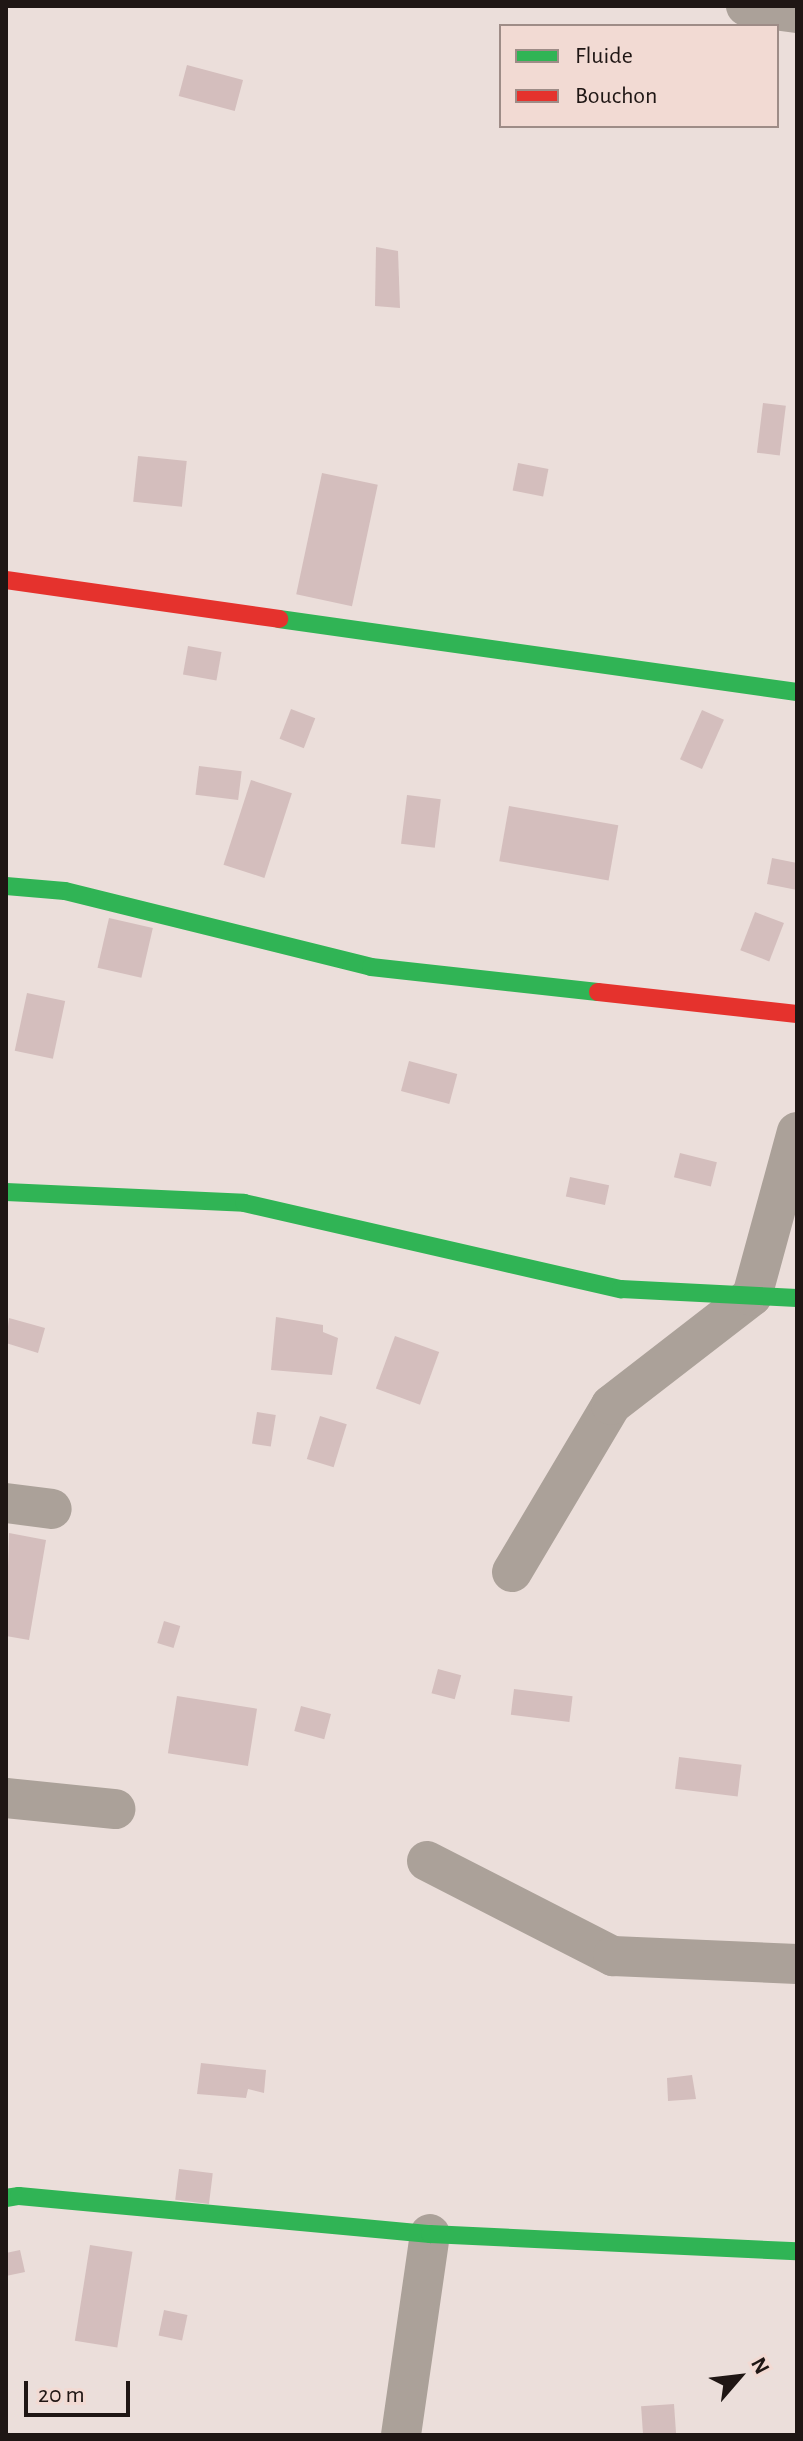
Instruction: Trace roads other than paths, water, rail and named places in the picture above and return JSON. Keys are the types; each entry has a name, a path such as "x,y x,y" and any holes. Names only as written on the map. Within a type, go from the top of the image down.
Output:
{"street":[{"path":"746,6 797,13"},
{"path":"6,580 797,692"},
{"path":"6,886 65,891 371,967 797,1014"},
{"path":"512,1572 611,1405 752,1296 797,1132"},
{"path":"6,1192 244,1203 621,1289 797,1298"},
{"path":"6,1503 52,1509"},
{"path":"6,1798 115,1809"},
{"path":"427,1861 613,1956 797,1964"},
{"path":"6,2198 19,2196 430,2234 797,2251"},
{"path":"401,2435 430,2234"}]}
